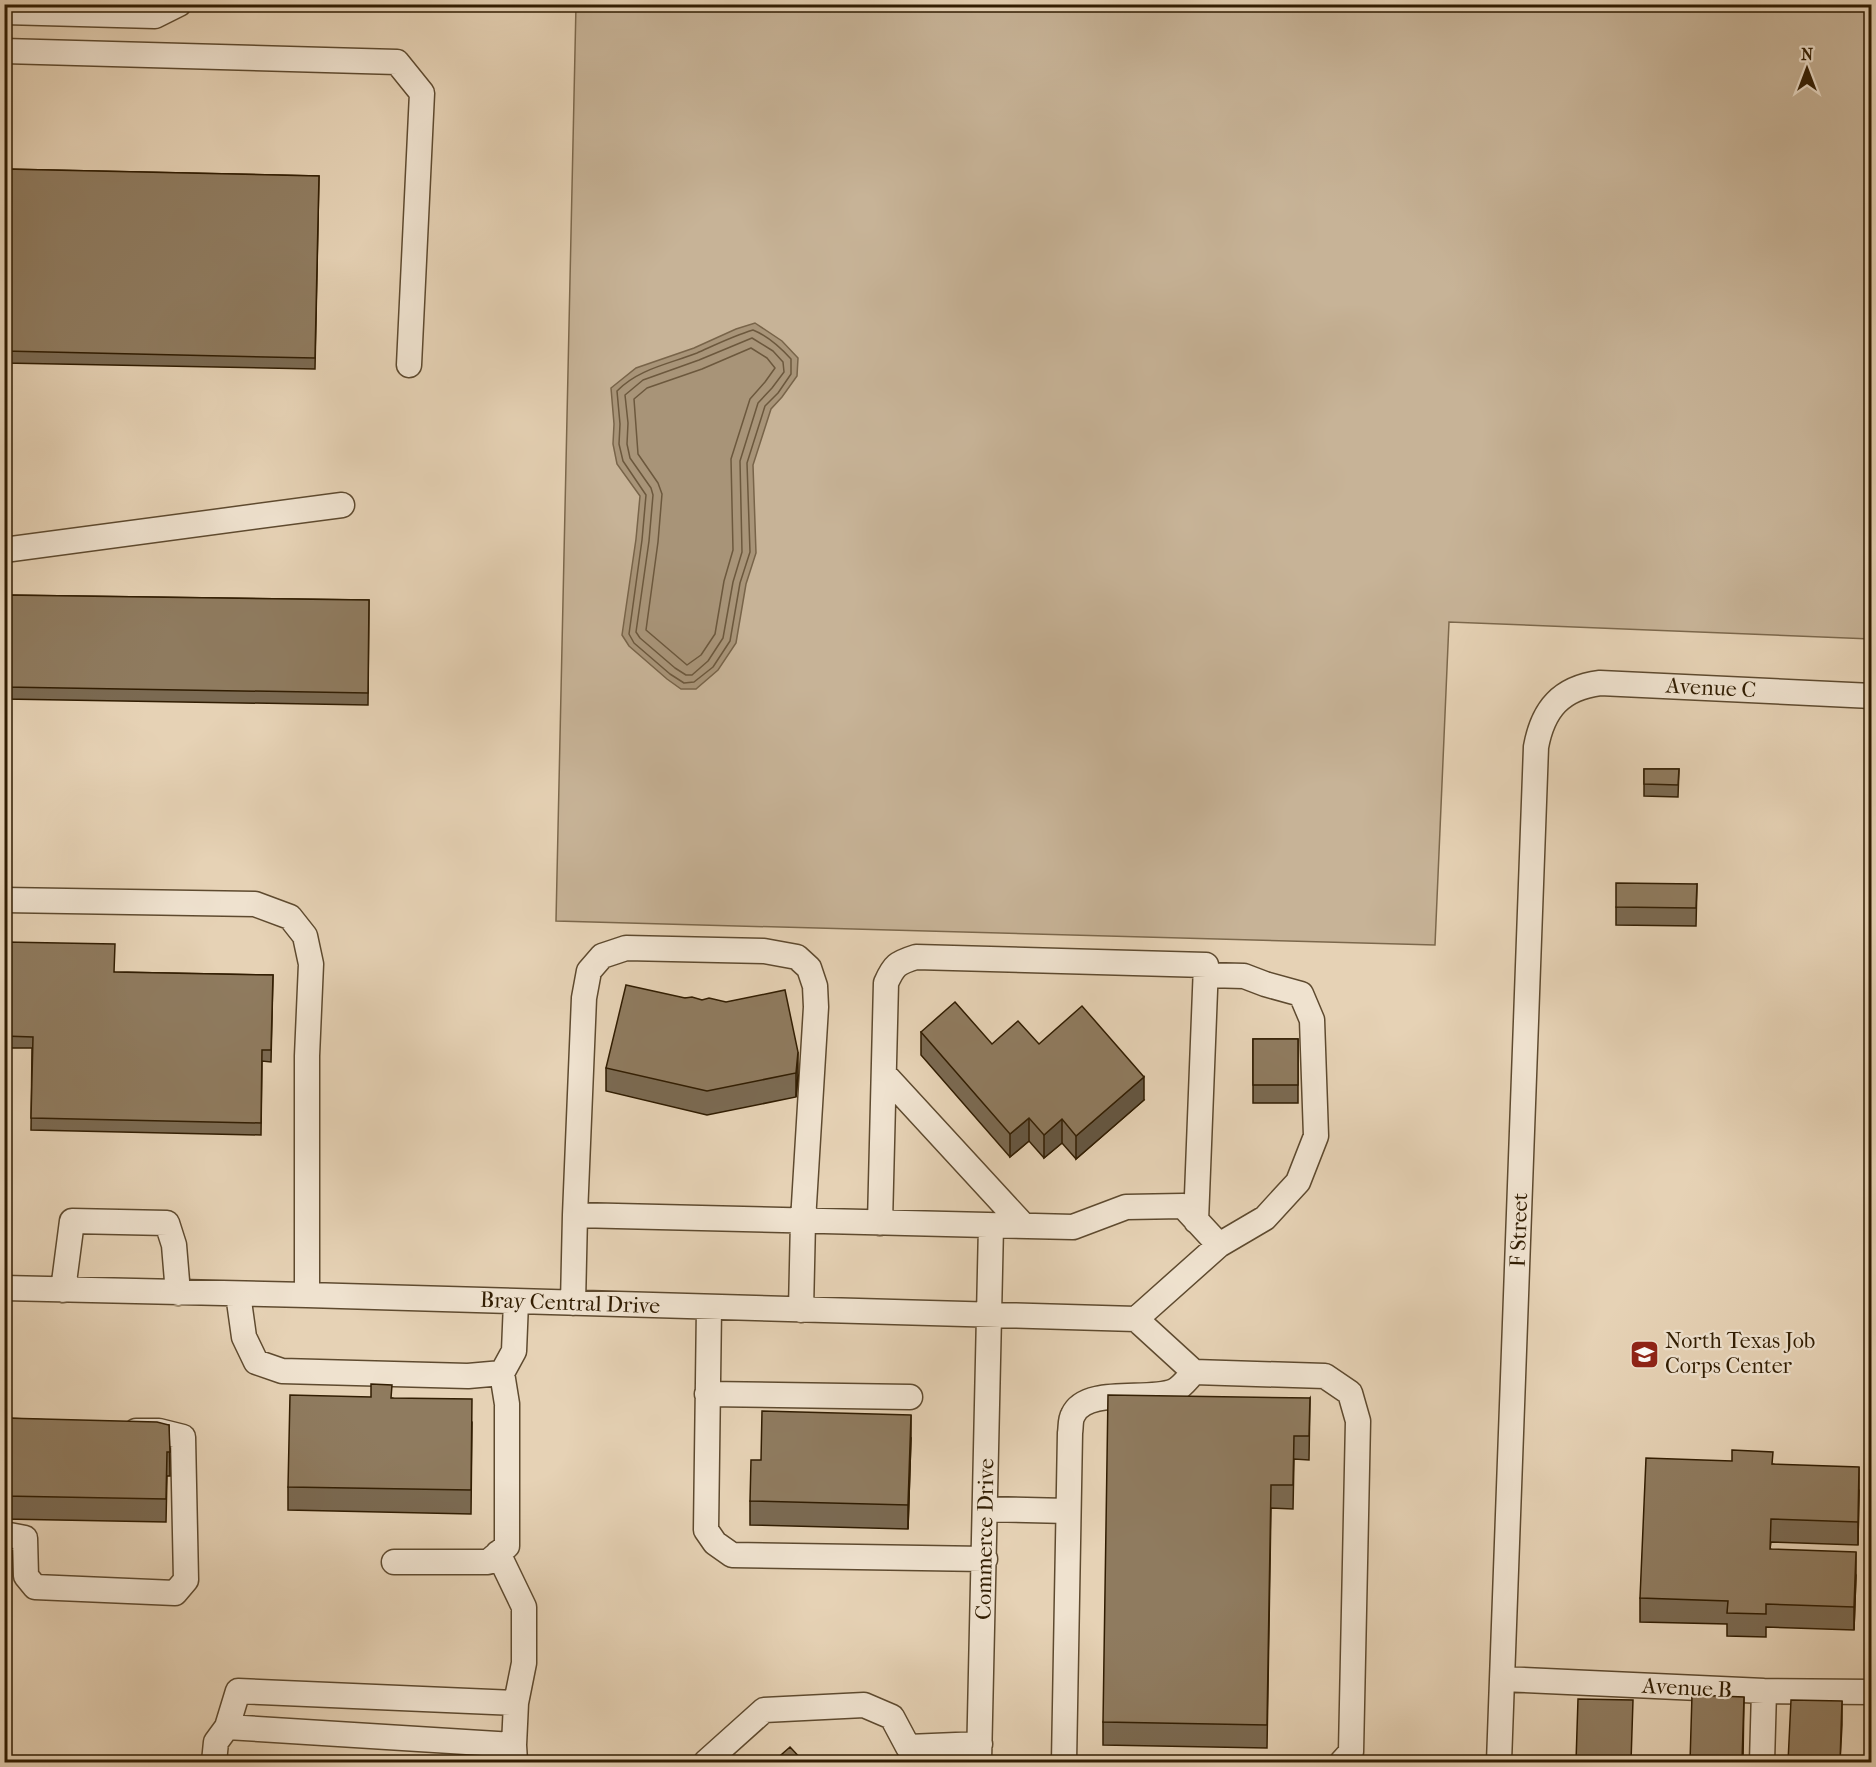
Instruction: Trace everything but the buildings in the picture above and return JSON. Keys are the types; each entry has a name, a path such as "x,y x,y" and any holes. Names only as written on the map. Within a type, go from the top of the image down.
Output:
{"street":[{"path":"4,12 155,16 179,4"},
{"path":"4,51 397,62 422,93 409,365"},
{"path":"4,550 342,505"},
{"name":"Avenue C","path":"1556,702 1575,689 1600,683 1872,696"},
{"name":"F Street","path":"1499,1762 1536,747 1542,723 1556,702"},
{"path":"4,900 255,904 290,917 305,936 311,964 308,1056 307,1294"},
{"path":"573,1303 584,998 589,971 602,956 626,948 741,950 764,951 797,957 809,968 815,986 816,1007 803,1221 801,1310"},
{"path":"880,1223 886,983 893,968 901,962 916,957 1206,965 1196,1221"},
{"path":"1206,975 1244,976 1301,994 1312,1020 1316,1136 1298,1182 1265,1218 1219,1245 1136,1318 1194,1372 1325,1376 1350,1393 1358,1421 1351,1752 1342,1762"},
{"path":"884,1074 1024,1226"},
{"path":"575,1215 1072,1227 1126,1207 1183,1206 1219,1245"},
{"path":"63,1290 72,1221 167,1223 174,1245 178,1293"},
{"name":"Commerce Drive","path":"979,1753 992,1226"},
{"name":"Bray Central Drive","path":"4,1288 307,1294 516,1302 1136,1318"},
{"path":"238,1294 244,1337 256,1362 282,1371 468,1376 502,1373"},
{"path":"394,1562 488,1562 507,1546 507,1404 502,1373 514,1350 516,1302"},
{"path":"709,1307 706,1530 715,1543 732,1555 985,1559"},
{"path":"1064,1762 1068,1510 1072,1415 1084,1403 1099,1398 1174,1391 1194,1372"},
{"path":"707,1394 909,1397"},
{"path":"4,1534 25,1538 26,1576 34,1587 176,1593 186,1580 183,1437 159,1431 111,1430"},
{"path":"985,1509 1068,1510"},
{"path":"227,1727 514,1754 516,1703 524,1663 524,1607 498,1553"},
{"name":"Avenue B","path":"1502,1679 1764,1691 1872,1692"},
{"path":"214,1762 216,1742 227,1727 238,1691 516,1703"},
{"path":"1761,1762 1764,1691"},
{"path":"706,1762 764,1710 864,1705 892,1717 908,1755 979,1753"}],"shaded area":[{"path":"576,5 1871,5 1871,639 1449,622 1435,945 556,921"}],"water":[{"path":"755,323 782,341 798,358 797,376 771,409 753,465 756,553 746,584 736,643 718,670 696,689 681,689 629,646 622,635 640,496 617,464 613,444 611,388 636,368 694,348"}],"place":[{"name":"North Texas Job Corps Center","path":"1644,1354"}]}
